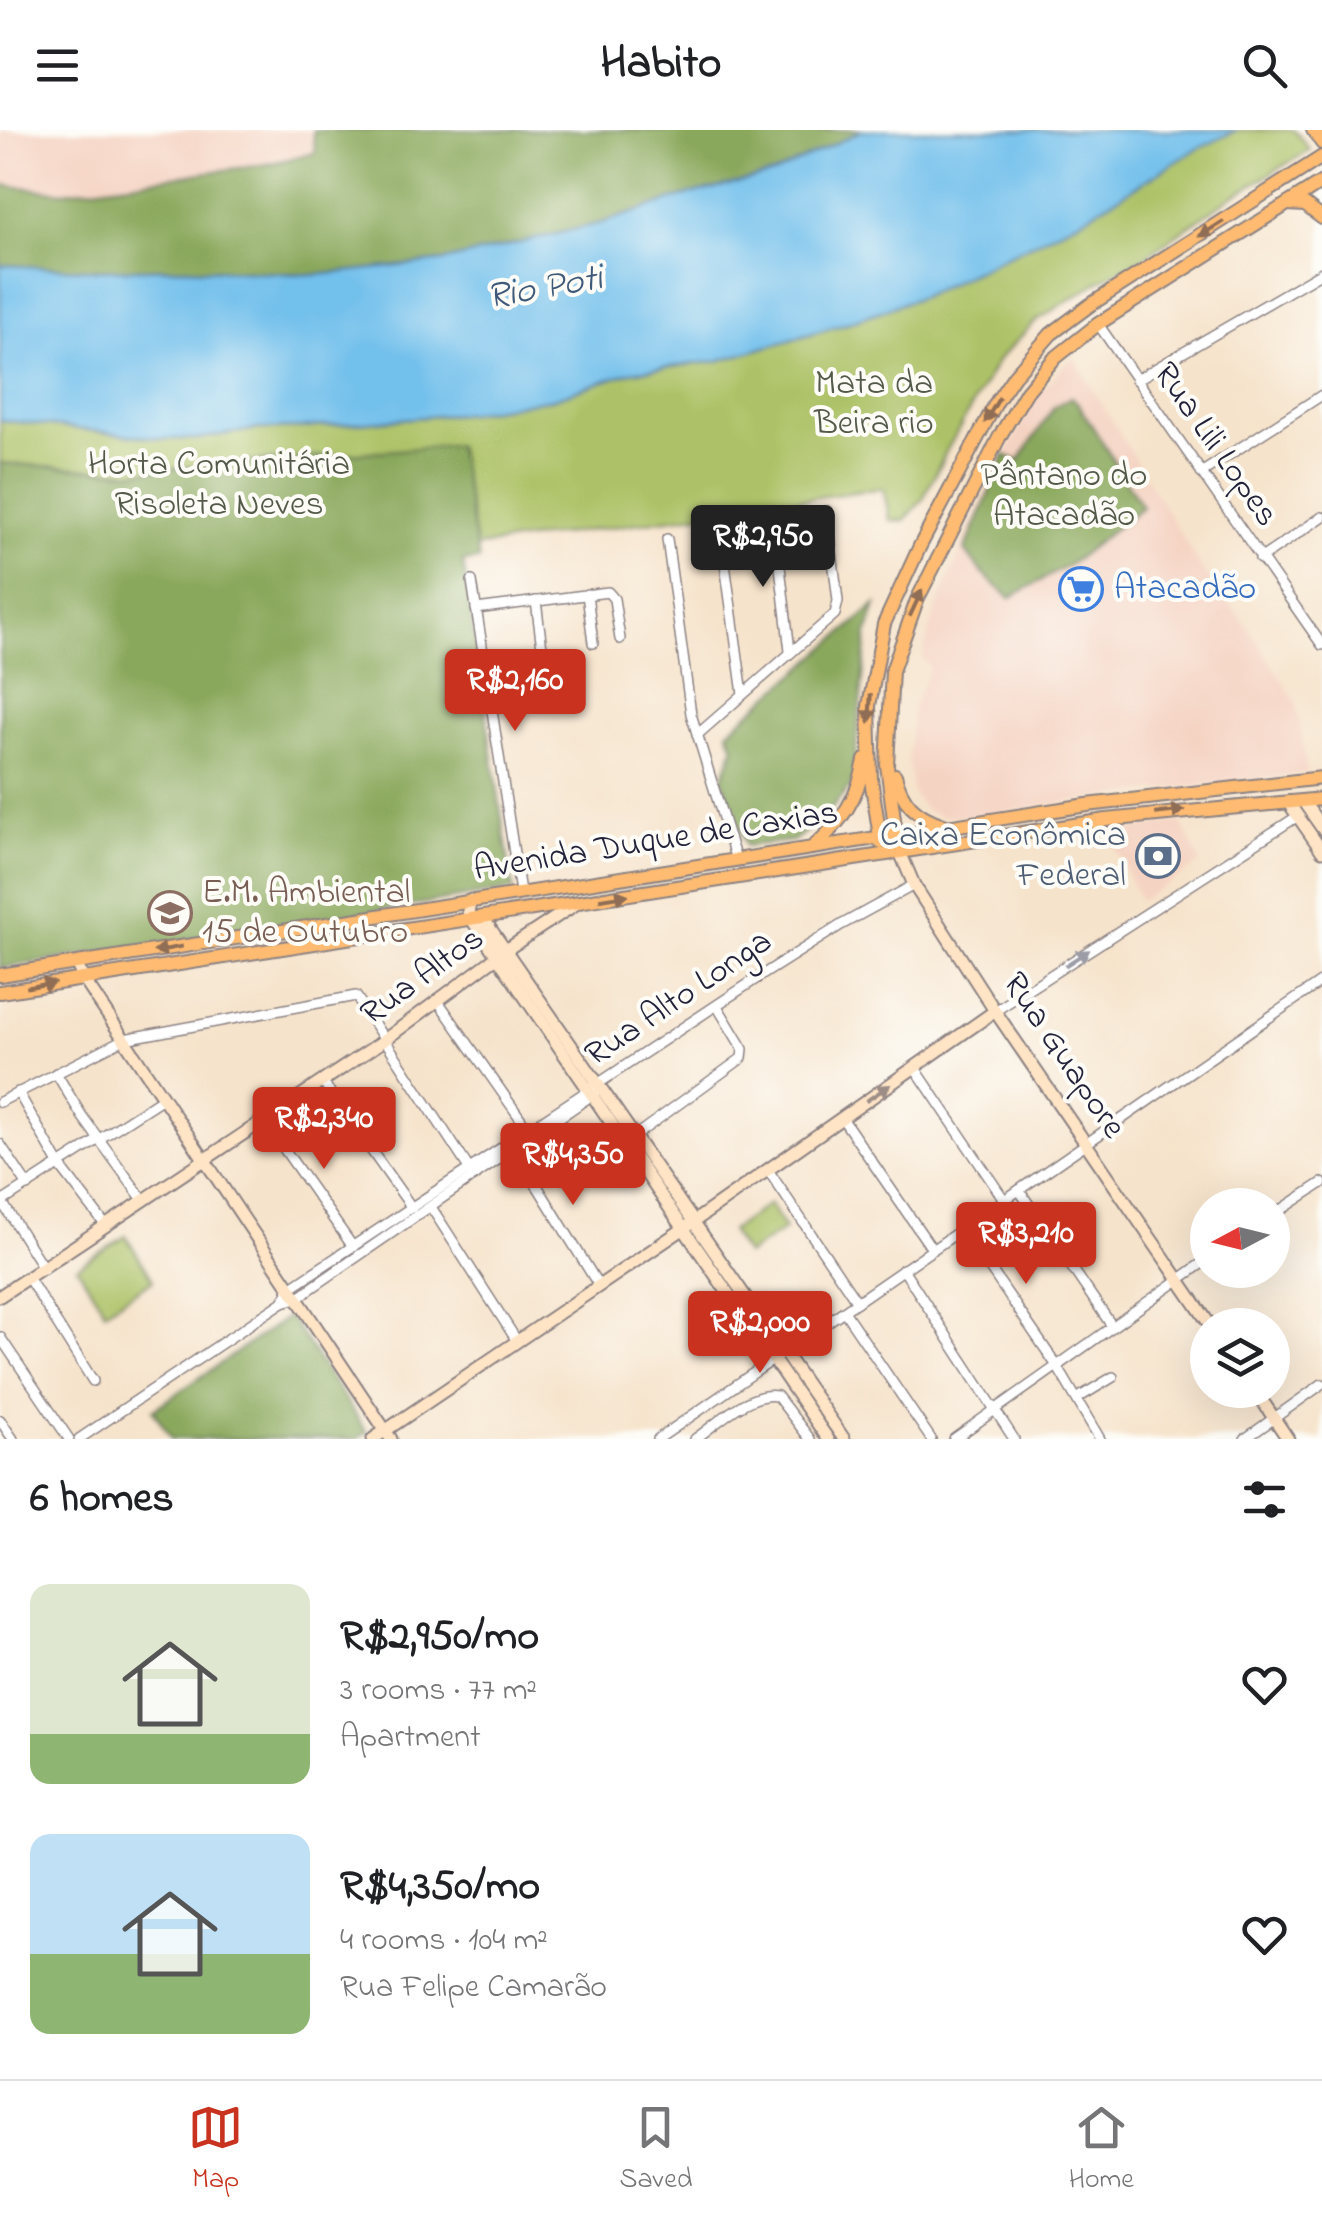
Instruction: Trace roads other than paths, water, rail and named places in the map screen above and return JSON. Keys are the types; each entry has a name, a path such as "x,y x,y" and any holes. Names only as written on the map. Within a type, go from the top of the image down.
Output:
{"main road":[{"path":"1313,130 1322,143"},
{"path":"893,853 878,838 869,743 871,690 884,624 984,423 1014,376 1052,334 1090,305 1322,157"},
{"path":"893,853 895,835 886,742 892,671 917,600 1027,391 1054,359 1098,324 1322,182"},
{"path":"1288,204 1305,205 1322,218"},
{"path":"1242,210 1251,226"},
{"path":"886,742 898,788 909,808 928,820 951,827"},
{"path":"812,848 834,830 851,805 869,743"},
{"name":"Avenida Duque de Caxias","path":"0,992 80,971 520,892 1087,805 1322,778"},
{"name":"Avenida Duque de Caxias","path":"0,976 80,971 478,919 1106,820 1322,799"}],"street":[{"path":"1136,380 1322,272"},
{"name":"Rua Lili Lopes","path":"1098,324 1321,643"},
{"path":"1201,473 1322,395"},
{"path":"697,734 835,614 838,608 827,511"},
{"path":"1260,559 1322,517"},
{"path":"775,525 790,651"},
{"path":"721,534 743,694"},
{"path":"668,539 688,702 736,860"},
{"path":"472,581 520,892"},
{"path":"476,609 608,592 613,597 620,639"},
{"path":"587,594 593,642"},
{"path":"536,601 542,648"},
{"path":"1296,801 1298,816 1322,851"},
{"path":"1296,801 1322,828"},
{"path":"373,1439 388,1435 517,1341 995,1011 1298,816"},
{"name":"Rua Guapore","path":"893,853 995,1011 1198,1308"},
{"name":"Rua Alto Longa","path":"601,1084 841,925 914,885"},
{"path":"472,900 468,912 478,919 502,954 590,1095 828,1439"},
{"name":"Rua Altos","path":"0,1296 384,1041 579,902"},
{"path":"502,954 601,1084 844,1439"},
{"path":"80,971 388,1435"},
{"path":"658,1439 1322,981"},
{"path":"0,1102 124,1040 353,996 359,998 470,1170"},
{"path":"438,1001 531,1134"},
{"path":"636,1135 742,1058 743,1049 718,1006"},
{"path":"916,1068 1005,1201"},
{"path":"56,1073 99,1141 144,1201"},
{"path":"322,1081 412,1208"},
{"path":"590,1095 601,1084"},
{"path":"18,1092 60,1166 106,1226"},
{"name":"Rua Alto Longa","path":"79,1439 283,1302 353,1247 590,1095"},
{"path":"44,1269 1,1202 163,1098"},
{"path":"842,1118 932,1249"},
{"path":"263,1119 353,1247"},
{"name":"Rua Alto Longa","path":"293,1293 431,1207 531,1134"},
{"path":"0,1144 28,1186"},
{"path":"514,1150 599,1286"},
{"path":"768,1170 856,1302"},
{"path":"1290,1204 1322,1183"},
{"path":"1019,1190 1112,1326"},
{"path":"431,1207 517,1341"},
{"path":"963,1229 1078,1398 1100,1439"},
{"path":"903,1269 1014,1439"},
{"path":"954,1439 1190,1271"},
{"path":"29,1279 93,1381"},
{"path":"844,1311 931,1439"},
{"path":"0,1338 69,1439"},
{"path":"1078,1398 1113,1377"},
{"path":"1245,1439 1322,1384"},
{"path":"695,1439 768,1394 777,1396 810,1439"},
{"path":"1267,1408 1288,1439"},
{"path":"0,1420 13,1439"}],"water":[{"name":"Rio Poti","path":"863,130 1237,130 1192,152 1079,221 923,296 718,361 631,372 551,399 469,413 257,429 197,439 165,439 0,420 0,265 316,275 445,261 602,223 688,195 774,174"}],"place":[{"name":"Atacadão","path":"1081,589"},
{"name":"Caixa Econômica Federal","path":"1158,856"},
{"name":"E.M. Ambiental 15 de Outubro","path":"170,913"}],"park label":[{"name":"Mata da Beira rio","path":"874,404"},
{"name":"Horta Comunitária Risoleta Neves","path":"219,485"},
{"name":"Pântano do Atacadão","path":"1064,496"}]}
